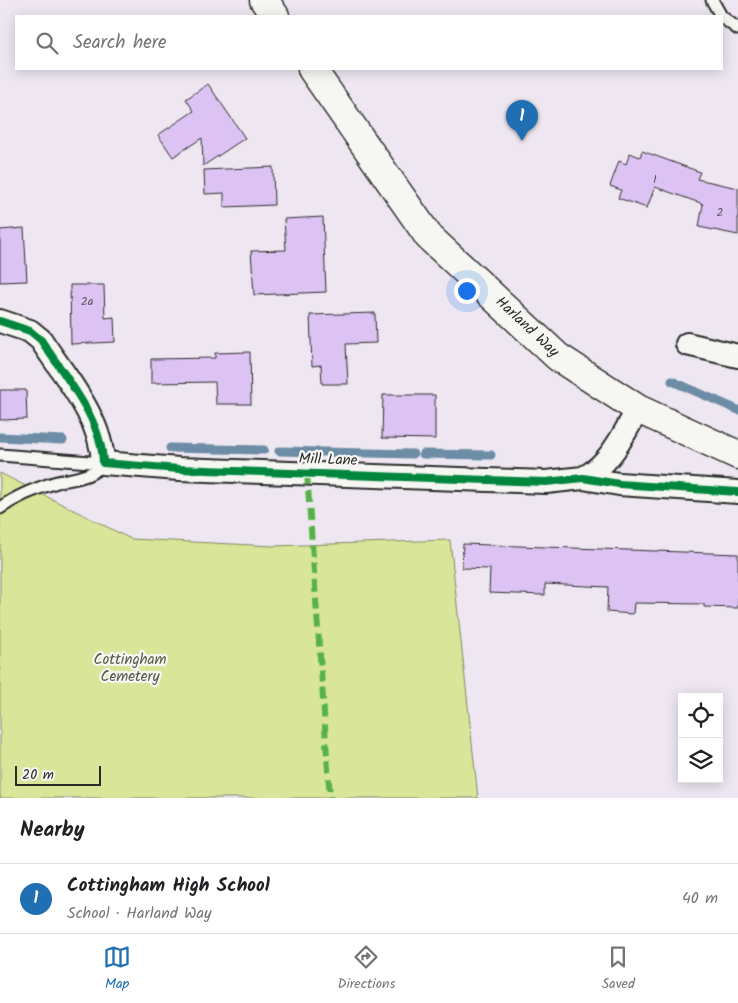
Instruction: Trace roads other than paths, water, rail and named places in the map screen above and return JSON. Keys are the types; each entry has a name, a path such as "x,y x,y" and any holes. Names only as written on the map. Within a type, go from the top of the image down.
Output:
{"main road":[{"path":"264,0 274,15"},
{"name":"Harland Way","path":"313,70 430,236 558,357 638,409 738,455"}],"street":[{"path":"0,321 30,331 41,340 96,426 103,446 103,464"},
{"path":"688,344 738,356"},
{"name":"Mill Lane","path":"583,478 601,467 616,448 638,409"},
{"name":"Mill Lane","path":"103,464 179,469 546,482 583,478 619,484 738,492"}],"lane":[{"path":"712,0 721,15"},
{"path":"723,17 738,29"},
{"path":"0,455 103,464"},
{"path":"0,508 14,498 97,472 103,464"}],"waterway":[{"path":"672,381 738,410"},
{"path":"0,437 63,440"},
{"path":"170,448 264,450"},
{"path":"279,451 413,454"},
{"path":"423,454 491,455"}],"place":[{"name":"Cottingham High School","path":"522,141"}],"park label":[{"name":"Cottingham Cemetery","path":"130,668"}]}
